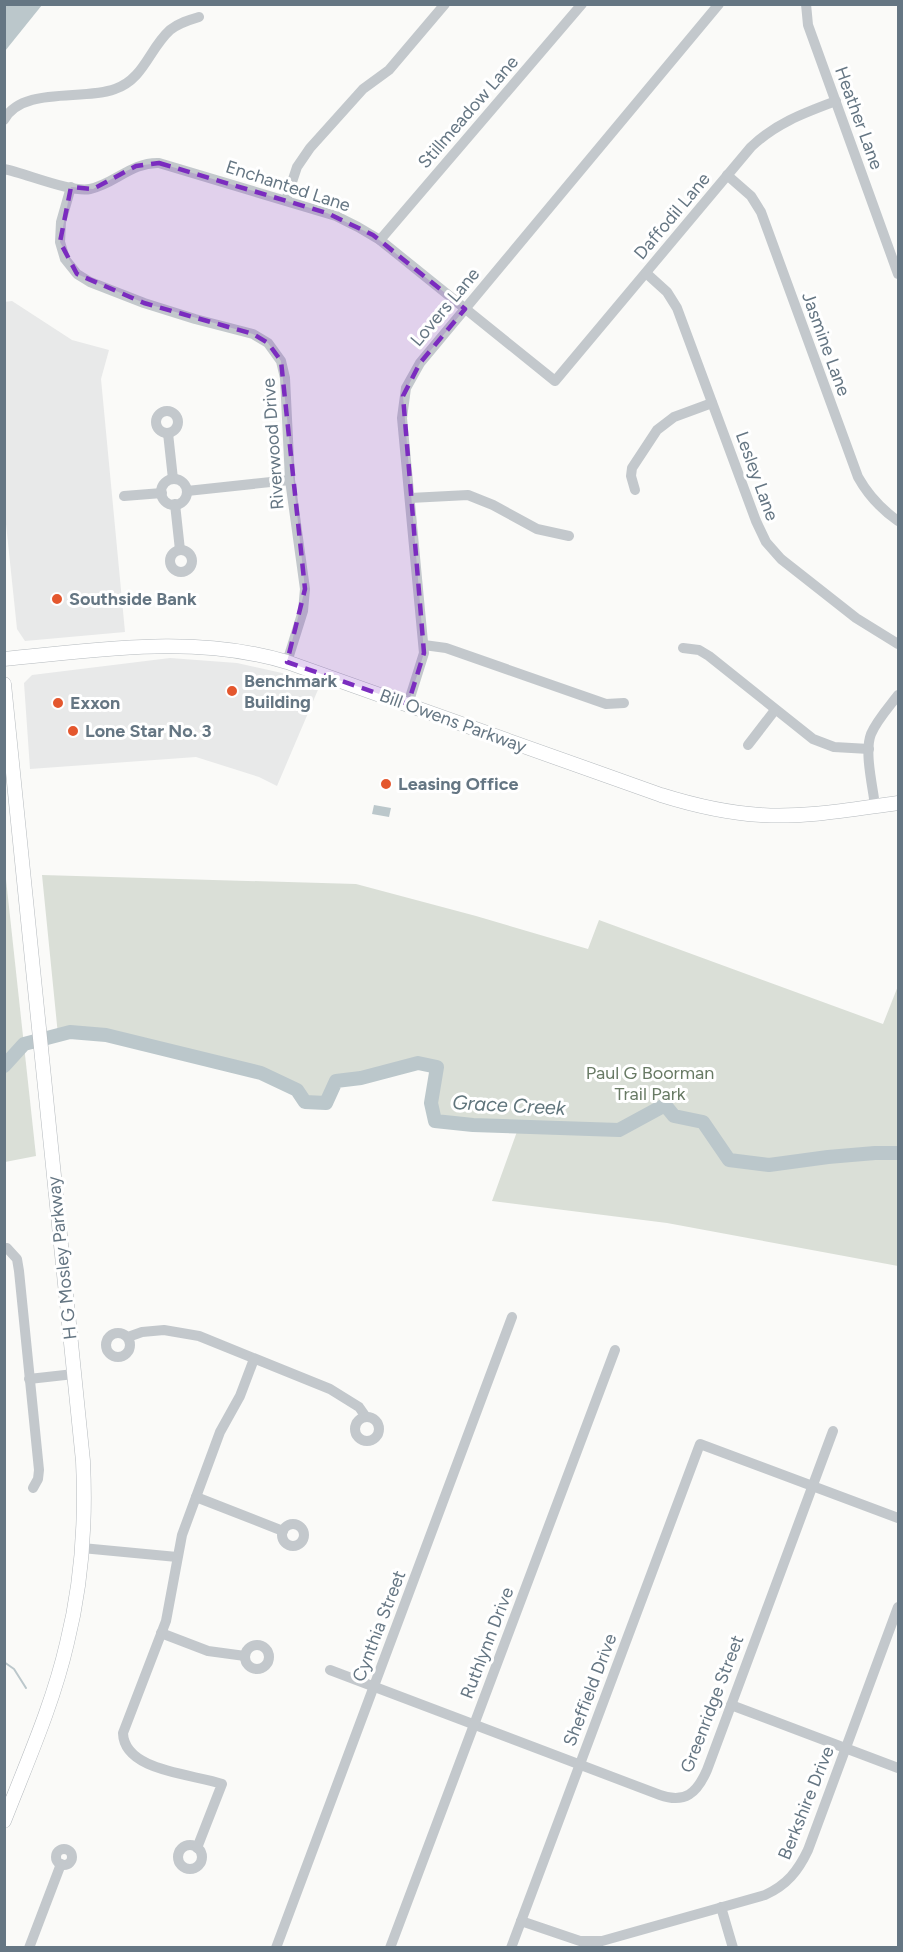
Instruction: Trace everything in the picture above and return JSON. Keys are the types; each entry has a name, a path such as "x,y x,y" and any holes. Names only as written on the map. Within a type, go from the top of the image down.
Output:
{"main road":[{"name":"Bill Owens Parkway","path":"4,659 138,646 177,645 236,649 287,662 661,795 710,808 769,815 818,813 898,803"},
{"name":"H G Mosley Parkway","path":"4,684 84,1482 82,1548 76,1600 62,1661 46,1712 4,1821"}],"street":[{"path":"286,200 297,167 310,148 363,89 389,70 445,4"},
{"name":"Stillmeadow Lane","path":"380,240 582,4"},
{"name":"Lovers Lane","path":"408,704 423,660 424,645 402,418 406,387 420,363 719,4"},
{"name":"Heather Lane","path":"806,4 808,26 898,274"},
{"path":"4,120 13,109 26,102 106,92 124,86 138,74 169,31 181,23 199,17"},
{"name":"Daffodil Lane","path":"555,381 751,147 771,130 794,117 836,101"},
{"name":"Enchanted Lane","path":"4,169 83,190 93,189 132,168 154,163 168,165 343,219 380,240 555,381"},
{"name":"Jasmine Lane","path":"727,175 751,196 761,212 858,477 877,503 898,521"},
{"name":"Riverwood Drive","path":"71,187 61,222 60,242 65,259 77,274 90,282 144,303 253,334 264,340 277,353 283,366 290,480 305,595 300,622 287,662"},
{"name":"Lesley Lane","path":"646,273 663,287 675,303 756,521 766,542 781,559 856,618 898,644"},
{"path":"635,490 631,476 632,468 657,430 674,417 712,403"},
{"path":"168,433 172,479"},
{"path":"172,479 180,481 187,490 185,498 175,504 168,503 162,493 163,485 172,479"},
{"path":"187,490 290,480"},
{"path":"124,496 162,493"},
{"path":"410,498 468,495 493,504 537,529 570,536"},
{"path":"175,504 180,550"},
{"path":"424,645 446,648 606,704 624,703"},
{"path":"684,648 704,653 819,742 842,748 869,749"},
{"path":"875,806 869,749 872,733 898,695"},
{"path":"748,745 775,710"},
{"path":"7,1248 17,1259 18,1266 39,1474 33,1488"},
{"name":"Cynthia Street","path":"276,1947 512,1317"},
{"path":"128,1337 141,1332 176,1331 199,1336 330,1389 359,1407 366,1417"},
{"name":"Ruthlynn Drive","path":"390,1947 615,1350"},
{"path":"197,1848 222,1784 166,1770 133,1755 123,1741 124,1728 170,1604 180,1542 222,1427 240,1396 254,1359"},
{"path":"29,1379 74,1374"},
{"name":"Greenridge Street","path":"330,1670 667,1797 686,1796 695,1790 704,1777 833,1431"},
{"name":"Sheffield Drive","path":"511,1947 700,1444 813,1486"},
{"path":"813,1486 898,1518"},
{"path":"196,1497 283,1531"},
{"path":"82,1548 177,1557"},
{"name":"Berkshire Drive","path":"521,1921 580,1941 597,1942 774,1891 786,1883 795,1873 808,1850 898,1607"},
{"path":"161,1633 208,1651 245,1656"},
{"path":"730,1705 898,1768"},
{"path":"31,1947 61,1864"},
{"path":"721,1907 733,1947"}],"highlighted area":[{"path":"159,163 327,213 373,235 465,309 420,363 403,396 424,653 408,704 287,662 305,589 281,361 268,343 253,334 144,303 77,274 60,242 71,187 93,189 136,166"}],"shaded area":[{"path":"4,5 42,5 5,51"},
{"path":"12,301 72,340 109,350 101,379 125,632 25,641 17,629 4,505 4,302"},
{"path":"170,658 237,663 282,673 320,685 277,786 259,777 196,757 30,769 24,683 32,675"},
{"path":"374,805 391,808 389,817 372,814"}],"green space":[{"path":"4,861 36,1156 5,1162 4,1162"},
{"name":"Paul G Boorman Trail Park","path":"42,875 356,884 588,949 599,920 883,1024 898,986 898,1266 667,1223 492,1201 519,1126 435,1121 431,1103 437,1067 418,1063 361,1078 337,1081 326,1103 305,1102 297,1090 261,1073 106,1035 70,1032 58,1035"}],"waterway":[{"name":"Grace Creek","path":"4,1066 24,1044 70,1032 106,1035 261,1073 297,1090 305,1102 326,1103 336,1081 361,1078 418,1063 437,1067 431,1103 435,1121 473,1125 619,1130 665,1105 674,1116 703,1122 729,1160 769,1165 828,1157 898,1153"},
{"path":"4,1662 14,1669 26,1688"}],"place":[{"name":"Southside Bank","path":"57,599"},
{"name":"Benchmark Building","path":"232,691"},
{"name":"Exxon","path":"58,703"},
{"name":"Lone Star No. 3","path":"73,731"},
{"name":"Leasing Office","path":"386,784"}]}
